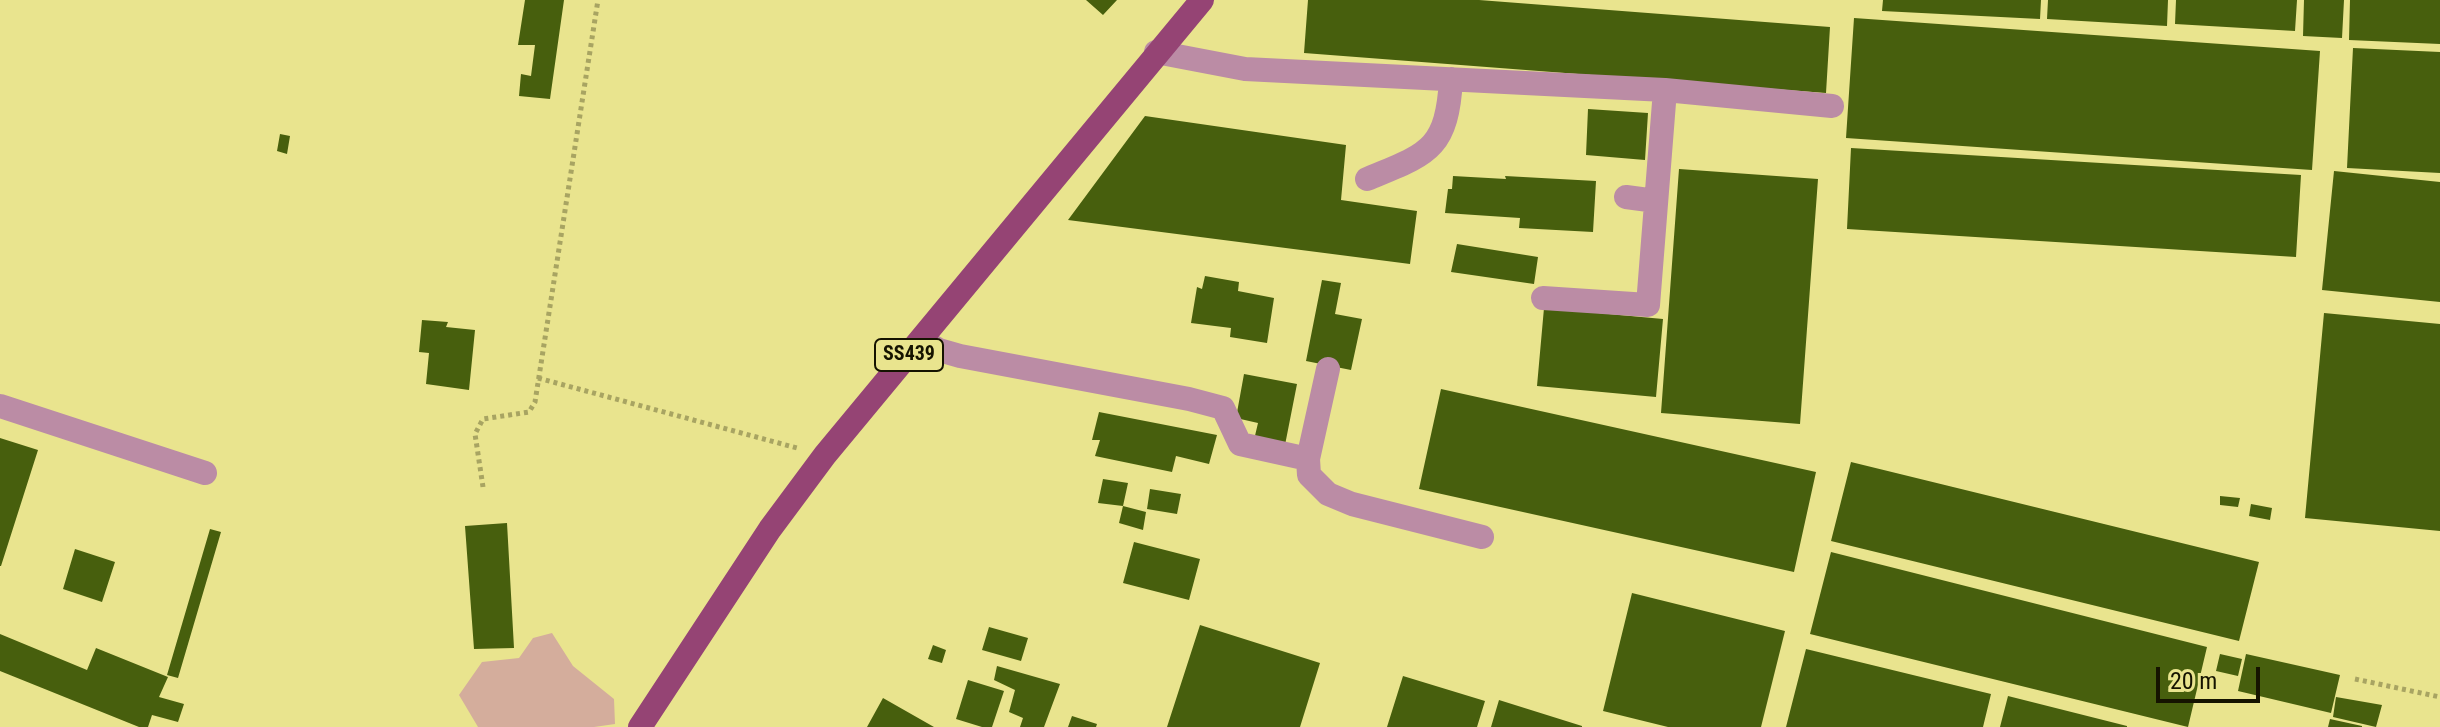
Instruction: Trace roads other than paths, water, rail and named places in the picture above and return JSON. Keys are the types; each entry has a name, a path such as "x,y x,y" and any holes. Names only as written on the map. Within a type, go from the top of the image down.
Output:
{"main road":[{"name":"SS439","path":"640,727 770,529 825,455 1202,0"}],"lane":[{"path":"1156,52 1245,69 1665,90 1832,106"},
{"path":"1367,179 1420,157 1439,136 1449,109 1451,79"},
{"path":"1543,298 1648,305 1665,90"},
{"path":"1626,197 1656,201"},
{"path":"922,340 939,350 960,356 1223,408 1240,444 1308,459"},
{"path":"1328,369 1308,459 1309,475 1328,494 1352,504 1482,537"},
{"path":"0,406 205,473"}]}
